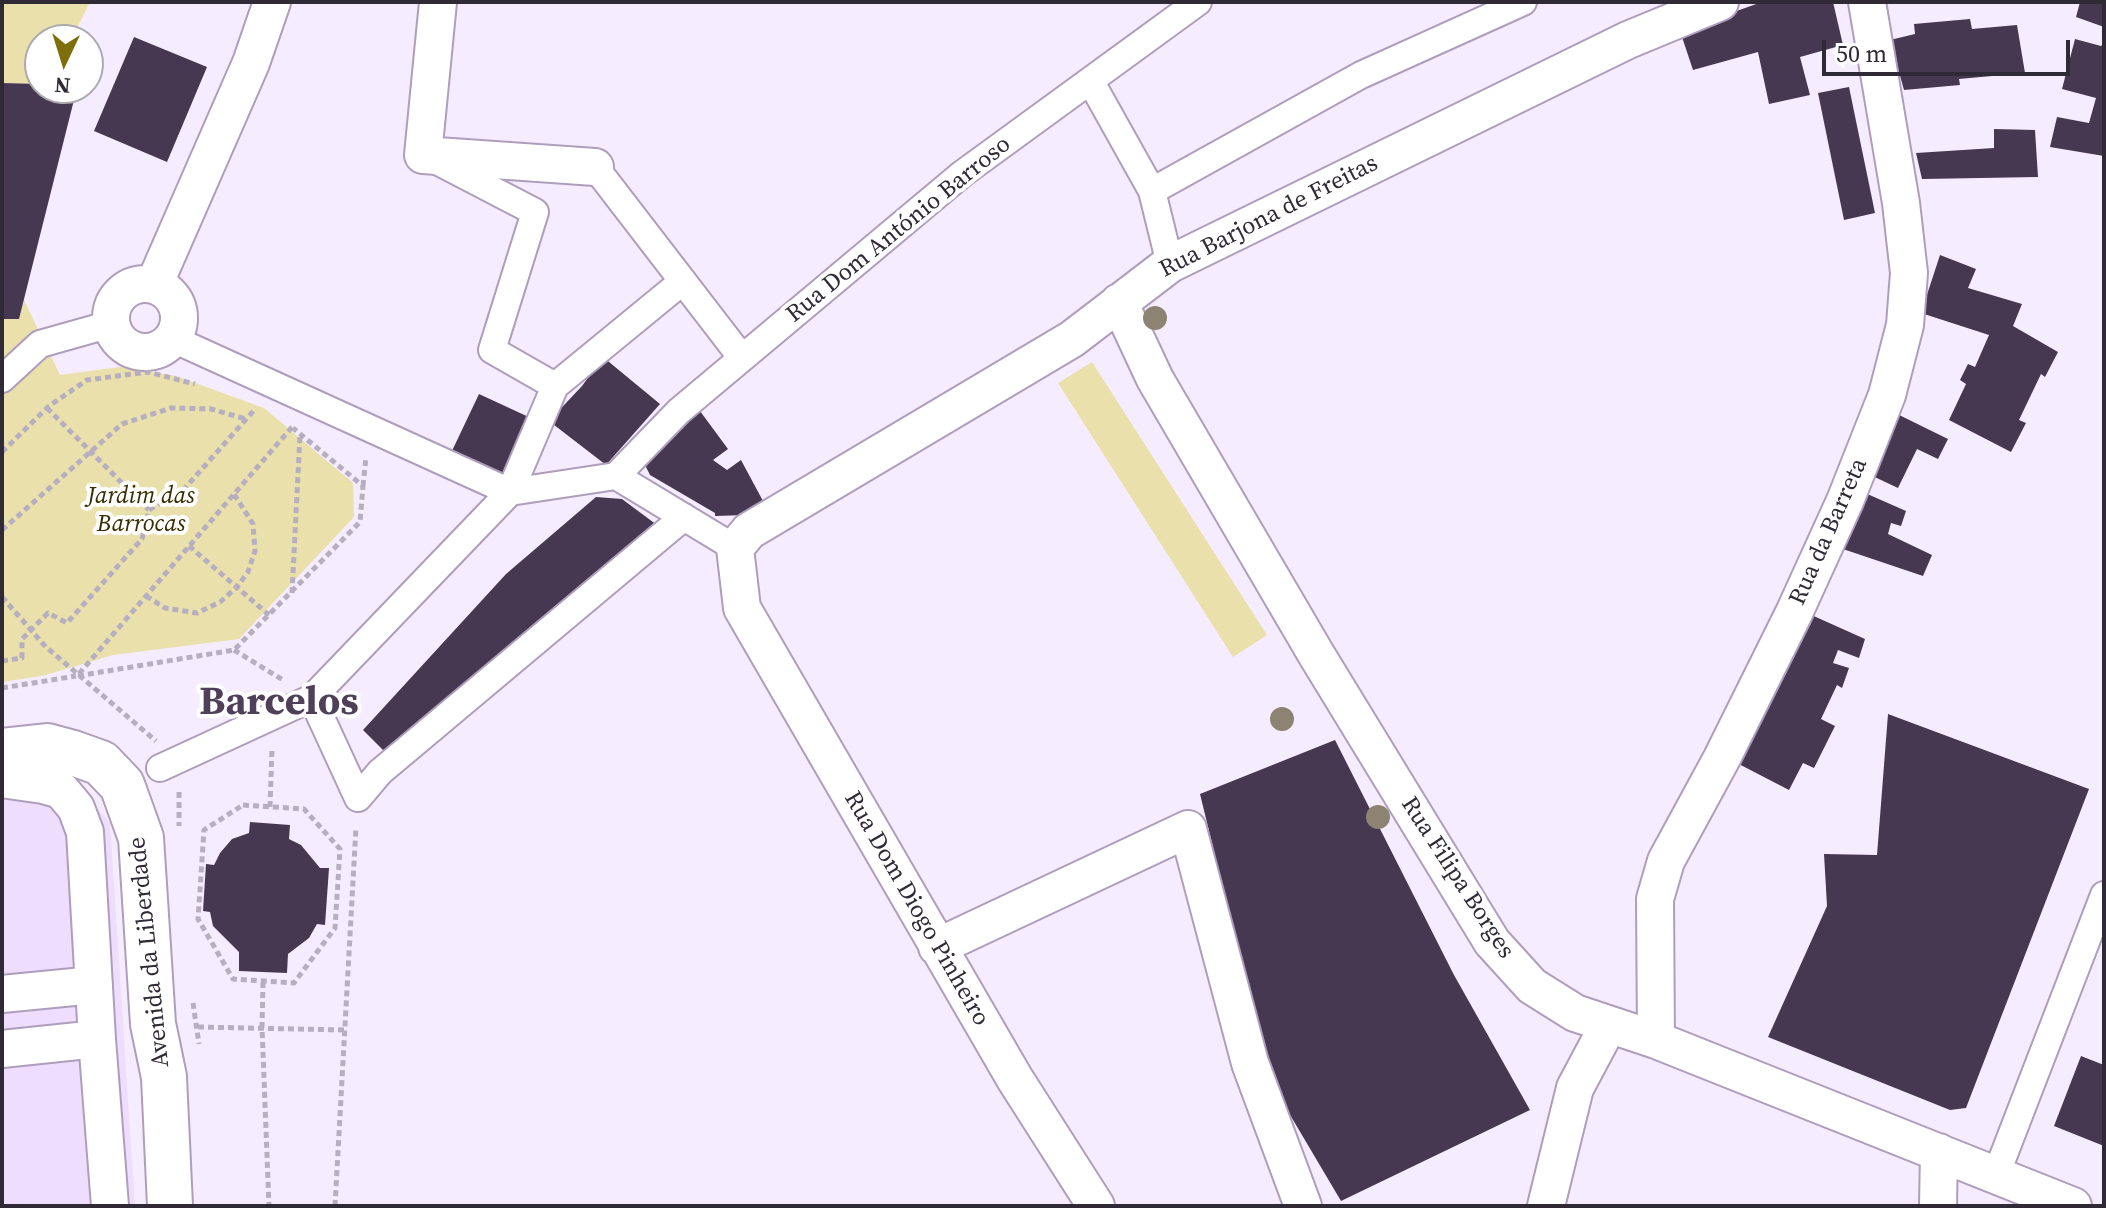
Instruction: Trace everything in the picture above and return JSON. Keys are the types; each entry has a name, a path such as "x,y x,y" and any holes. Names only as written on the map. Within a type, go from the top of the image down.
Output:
{"main road":[{"name":"Avenida da Liberdade","path":"2,751 47,746 73,753 101,763 122,785 141,838 153,1024 164,1077 170,1206"}],"street":[{"path":"154,285 251,63 272,2"},
{"path":"425,155 438,2"},
{"name":"Rua Dom António Barroso","path":"616,476 679,411 962,174 1198,2"},
{"path":"1152,191 1361,75 1523,2"},
{"name":"Rua Barjona de Freitas","path":"735,548 749,531 1072,339 1170,264 1628,40 1720,2"},
{"name":"Rua da Barreta","path":"1656,1040 1655,899 1666,861 1722,758 1839,515 1887,395 1905,325 1909,273 1901,203 1867,2"},
{"path":"1091,82 1152,191 1170,264"},
{"path":"425,155 595,167 742,358"},
{"path":"425,155 535,212 492,350 555,386"},
{"path":"160,768 312,698 510,492 555,386 683,281"},
{"path":"154,285 166,291 175,301 179,314 178,327 173,339 163,348 137,352 116,337 110,313 114,301 131,286 154,285"},
{"name":"Rua Filipa Borges","path":"1119,302 1163,392 1316,654 1492,942 1532,986 1575,1013 1656,1040 2073,1206"},
{"path":"2,379 40,344 111,324"},
{"path":"173,339 510,492 616,476 735,548"},
{"path":"312,698 358,798 380,772 684,517"},
{"name":"Rua Dom Diogo Pinheiro","path":"735,548 742,608 1015,1079 1096,1206"},
{"path":"2,779 61,790 76,808 85,832 110,1206"},
{"path":"937,947 1188,829 1250,1063 1303,1206"},
{"path":"1996,1175 2104,895"},
{"path":"2,994 94,985"},
{"path":"1546,1206 1575,1088 1608,1026"},
{"path":"2,1049 97,1039"},
{"path":"1938,1206 1939,1152"}],"path":[{"path":"2,452 47,408 87,380 148,372 202,386"},
{"path":"2,661 22,658 22,639 48,613 67,623 142,539 149,510 168,498 178,496 262,401"},
{"path":"47,408 149,510"},
{"path":"2,530 122,424 171,408 211,409 246,419"},
{"path":"2,688 77,676 234,650 360,522 363,486 292,427 77,676"},
{"path":"292,593 300,434"},
{"path":"146,596 165,608 197,613 220,602 237,587 248,572 255,551 253,524 234,494"},
{"path":"189,546 269,615"},
{"path":"2,597 46,647 77,676"},
{"path":"234,650 312,698"},
{"path":"270,807 274,715"},
{"path":"335,1206 358,798"},
{"path":"243,805 304,809 340,849 335,928 294,983 263,982 233,979 198,919 204,830 243,805"},
{"path":"263,982 269,1206"},
{"path":"198,1027 345,1030"}],"shaded area":[{"path":"67,773 110,823 135,1206 2,1206 2,774"}],"green space":[{"path":"2,2 90,2 79,24 24,24 24,84 2,83"},
{"name":"Jardim das Barrocas","path":"24,300 60,375 120,367 176,376 264,408 353,483 354,517 239,639 113,655 42,676 2,682 2,319 19,319"},
{"path":"1092,362 1267,635 1233,657 1058,383"}],"building":[{"path":"1762,2 1833,2 1843,45 1800,57 1810,95 1769,104 1758,52 1693,70 1680,31"},
{"path":"2080,2 2104,2 2104,27 2076,17"},
{"path":"1970,19 1972,29 2017,25 2025,73 1959,79 1960,85 1904,90 1890,40 1915,34 1914,24"},
{"path":"134,37 207,67 167,162 94,131"},
{"path":"2075,39 2101,46 2104,43 2104,156 2050,147 2057,117 2089,123 2096,98 2062,89"},
{"path":"2,83 24,84 24,104 73,104 19,319 2,319"},
{"path":"1849,87 1875,213 1844,220 1818,93"},
{"path":"1994,129 2035,130 2038,177 1922,179 1916,153 1994,148"},
{"path":"1940,255 1976,269 1968,288 2022,304 2013,326 2058,352 2045,377 2041,374 2019,420 2026,423 2011,452 1949,420 1966,384 1960,380 1968,364 1975,367 1989,335 1921,313"},
{"path":"603,357 660,404 606,465 549,421 582,386"},
{"path":"479,394 533,419 504,478 451,453"},
{"path":"697,407 728,449 713,460 727,470 741,460 763,501 750,508 746,515 715,516 715,513 650,475 646,467 650,455"},
{"path":"1889,410 1948,439 1938,459 1917,449 1898,488 1864,472"},
{"path":"1856,489 1906,511 1901,526 1891,523 1888,534 1932,555 1923,576 1834,546"},
{"path":"596,497 622,499 661,528 393,760 363,730 506,574"},
{"path":"1807,613 1865,639 1859,658 1838,650 1833,663 1849,668 1842,688 1837,685 1821,719 1835,726 1814,768 1803,763 1789,790 1733,761"},
{"path":"1888,714 2089,789 1966,1108 1950,1110 1768,1037 1827,906 1824,854 1877,855"},
{"path":"1335,740 1454,975 1530,1110 1341,1201 1270,1081 1200,794"},
{"path":"250,822 290,825 289,839 301,845 320,868 329,868 325,925 317,924 309,938 288,954 287,973 239,971 239,952 213,926 210,912 203,911 206,864 214,865 232,839 249,833"},
{"path":"2081,1056 2104,1065 2104,1146 2054,1126"}],"district":[{"name":"Barcelos","path":"279,704"}]}
